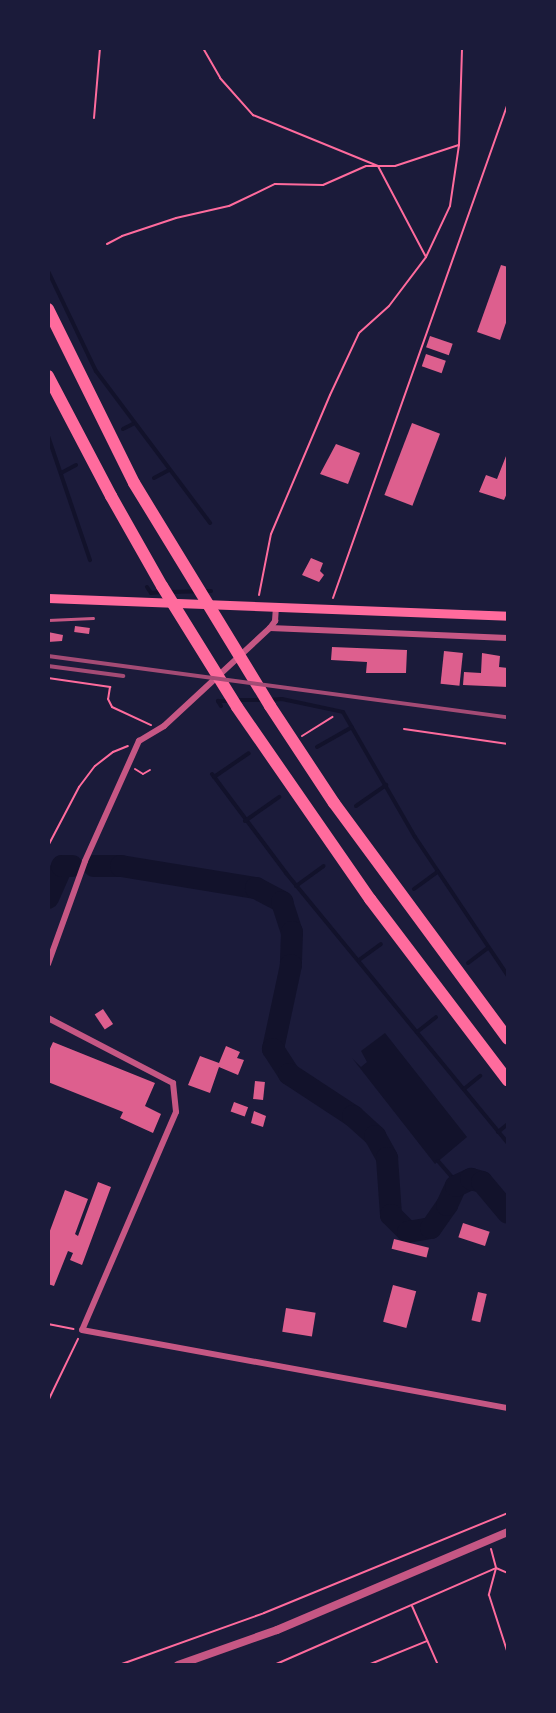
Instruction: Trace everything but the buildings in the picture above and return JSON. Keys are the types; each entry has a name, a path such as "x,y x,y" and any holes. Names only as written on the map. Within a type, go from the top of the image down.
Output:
{"highway":[{"path":"48,309 134,483 194,585 270,706 333,803 508,1039"},
{"path":"48,376 105,486 162,586 237,707 370,899 508,1081"}],"main road":[{"path":"48,598 174,605 508,616"}],"street":[{"path":"48,964 85,861 138,741 158,729 197,697 270,628 275,621 276,608"},
{"path":"270,628 508,638"},
{"path":"48,1018 173,1083 176,1112 82,1330 508,1408"},
{"path":"178,1665 277,1630 508,1532"}],"lane":[{"path":"48,620 93,618"}],"path":[{"path":"94,118 100,48"},
{"path":"203,48 220,78 253,115 378,166 426,257"},
{"path":"257,607 271,534 359,333 389,306 426,257 450,206 459,145 462,48"},
{"path":"329,609 508,103"},
{"path":"107,244 122,236 176,218 229,206 275,184 323,185 366,166 395,166 459,145"},
{"path":"48,678 110,687 108,699 112,707 158,729"},
{"path":"302,736 332,717"},
{"path":"404,729 508,744"},
{"path":"48,846 79,787 95,766 113,752 138,741"},
{"path":"130,762 143,774 150,770"},
{"path":"48,1324 82,1330 48,1401"},
{"path":"119,1665 264,1613 508,1513"},
{"path":"489,1540 496,1568 489,1595 508,1654"},
{"path":"274,1665 496,1568 508,1573"},
{"path":"412,1606 438,1665"},
{"path":"368,1665 428,1640"}],"shaded area":[{"path":"385,1033 467,1137 435,1164 352,1058 361,1067 367,1062 361,1051"}],"waterway":[{"path":"48,271 96,371 210,523"},
{"path":"123,429 133,424"},
{"path":"48,436 90,560"},
{"path":"61,473 76,465"},
{"path":"154,478 169,470"},
{"path":"147,587 151,593 162,592"},
{"path":"170,592 211,591"},
{"path":"269,700 282,699 343,712 415,837 508,976"},
{"path":"236,700 262,700"},
{"path":"221,706 218,701 229,701"},
{"path":"317,747 352,727"},
{"path":"214,777 249,753"},
{"path":"212,774 286,873 508,1143"},
{"path":"356,806 386,785"},
{"path":"245,821 279,797"},
{"path":"48,898 62,866 72,866"},
{"path":"94,866 121,866 256,888 282,902 292,932 291,965 273,1049 289,1074 353,1116 375,1136 387,1158 391,1215 408,1232 431,1228 447,1205 456,1186 471,1179 482,1182 508,1213"},
{"path":"296,886 324,866"},
{"path":"414,889 437,872"},
{"path":"359,960 381,944"},
{"path":"468,963 488,948"},
{"path":"417,1032 436,1017"},
{"path":"464,1089 480,1076"},
{"path":"498,1132 508,1124"},
{"path":"438,1161 458,1184"}],"railway":[{"path":"48,656 508,717"},
{"path":"48,666 123,676"}]}
